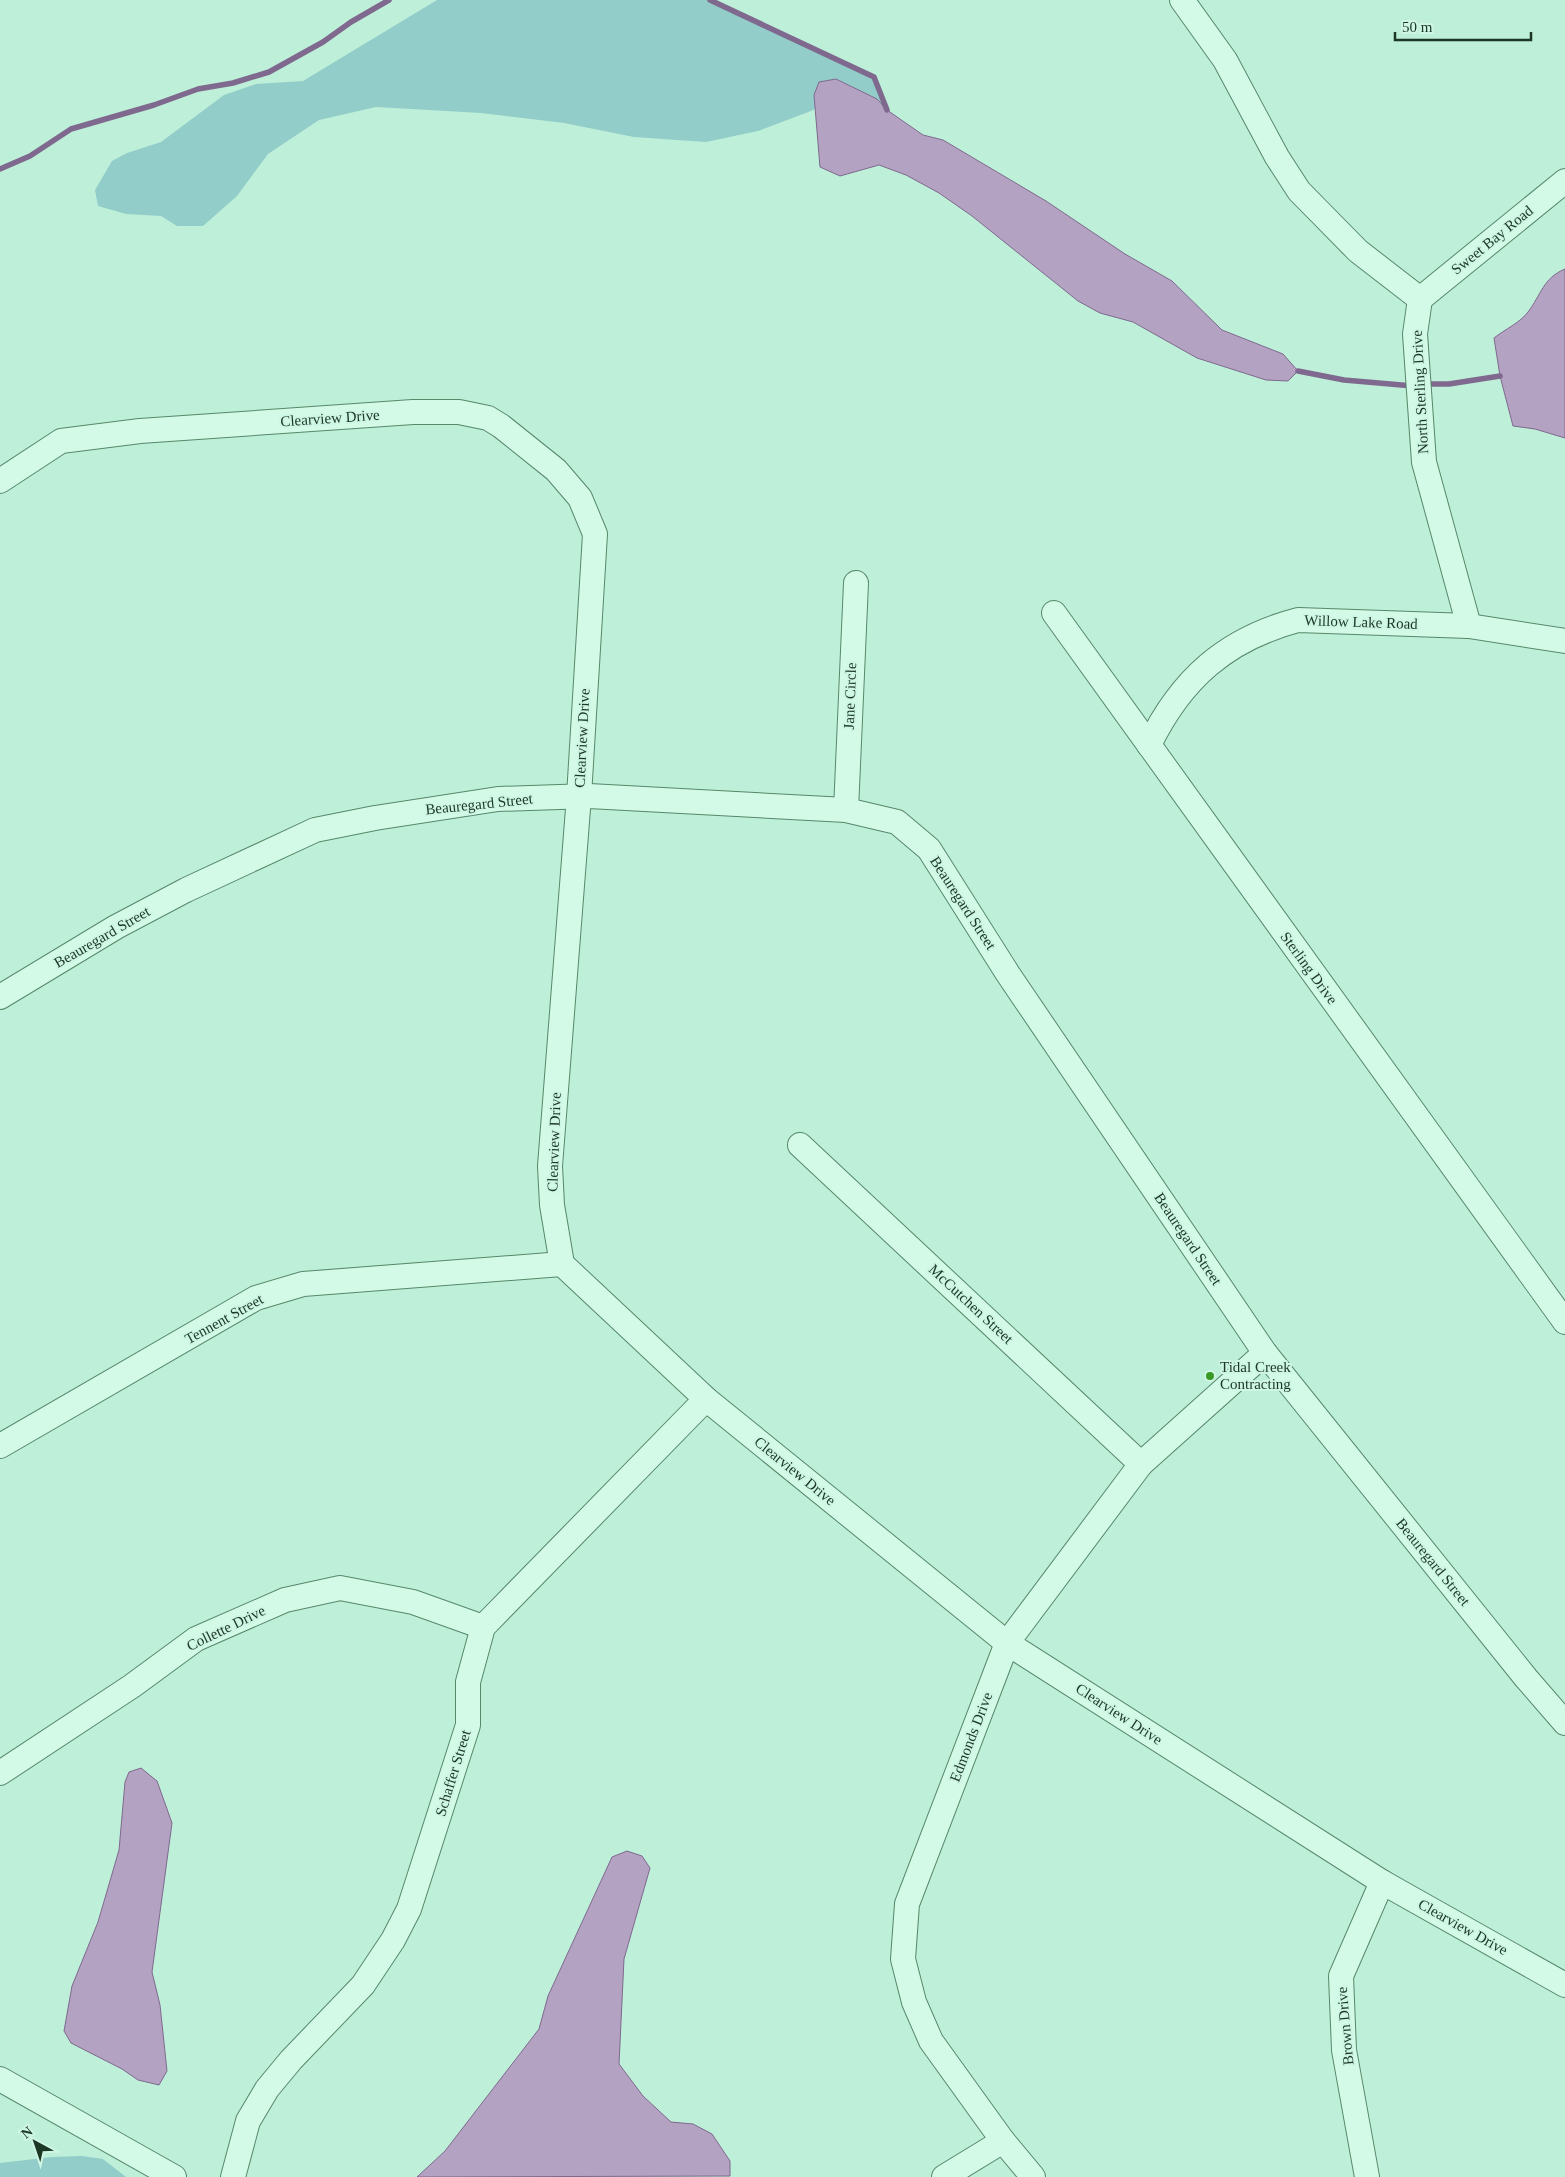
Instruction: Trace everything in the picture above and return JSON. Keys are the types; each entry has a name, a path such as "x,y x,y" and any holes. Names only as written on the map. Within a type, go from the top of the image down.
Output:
{"street":[{"path":"1182,0 1225,60 1277,157 1300,191 1358,250 1420,299"},
{"name":"Sweet Bay Road","path":"1420,299 1565,181"},
{"name":"North Sterling Drive","path":"1420,299 1415,334 1424,462 1469,626"},
{"name":"Clearview Drive","path":"0,481 61,441 140,431 413,412 459,412 488,418 517,437 556,470 580,498 595,534 579,796 550,1166 552,1205 562,1264 706,1399 1008,1643 1382,1882 1565,1985"},
{"name":"Jane Circle","path":"846,810 856,583"},
{"name":"Sterling Drive","path":"1054,613 1565,1322"},
{"name":"Willow Lake Road","path":"1149,745 1161,720 1194,678 1219,655 1244,639 1272,627 1298,620 1469,626 1565,641"},
{"name":"Beauregard Street","path":"0,997 116,927 186,890 315,830 375,818 498,799 579,796 846,810 897,822 929,849 1008,974 1265,1353 1526,1678 1565,1723"},
{"name":"McCutchen Street","path":"800,1145 1142,1464"},
{"name":"Tennent Street","path":"0,1446 256,1298 303,1284 562,1264"},
{"name":"Edmonds Drive","path":"1033,2177 1003,2141 931,2041 914,2002 903,1959 907,1904 1008,1643 1142,1464 1265,1353"},
{"name":"Schaffer Street","path":"233,2177 248,2120 267,2089 291,2060 363,1985 393,1940 409,1909 468,1725 468,1682 483,1627 706,1399"},
{"name":"Collette Drive","path":"0,1774 132,1686 196,1639 285,1600 340,1588 413,1602 483,1627"},
{"name":"Brown Drive","path":"1367,2177 1344,2050 1341,1976 1382,1882"},
{"path":"0,2079 174,2177"},
{"path":"944,2177 1003,2141"}],"shaded area":[{"path":"437,0 710,0 874,77 887,110 877,99 836,79 819,82 814,95 817,108 758,131 706,142 634,137 564,123 481,113 376,107 319,120 268,154 237,196 203,226 177,226 161,216 126,214 98,206 95,190 112,161 127,153 161,142 224,95 256,84 303,81"},
{"path":"836,79 877,99 887,110 923,135 943,140 1046,201 1125,254 1172,281 1222,330 1283,354 1298,371 1288,381 1266,380 1197,358 1133,322 1100,313 1078,301 972,216 939,193 906,175 879,165 840,176 820,167 814,95 819,82"},
{"path":"1565,269 1565,438 1535,429 1513,426 1500,376 1494,338 1525,316 1547,282"},
{"path":"141,1768 157,1781 172,1823 152,1972 160,2005 167,2071 159,2085 138,2080 122,2069 71,2043 64,2031 72,1986 98,1922 119,1850 125,1782 129,1772"},
{"path":"627,1851 642,1856 650,1868 624,1959 619,2064 643,2096 671,2122 693,2124 712,2134 730,2161 730,2176 417,2177 445,2151 539,2029 548,1996 612,1857"},
{"path":"82,2156 103,2159 126,2177 0,2177 0,2163 52,2157"}],"waterway":[{"path":"0,169 30,156 71,129 154,105 198,89 233,83 269,72 323,42 351,22 389,0"},
{"path":"710,0 874,77 887,110"},
{"path":"1298,371 1344,380 1413,386"},
{"path":"1425,384 1449,384 1500,376"}],"place":[{"name":"Tidal Creek Contracting","path":"1210,1376"}]}
